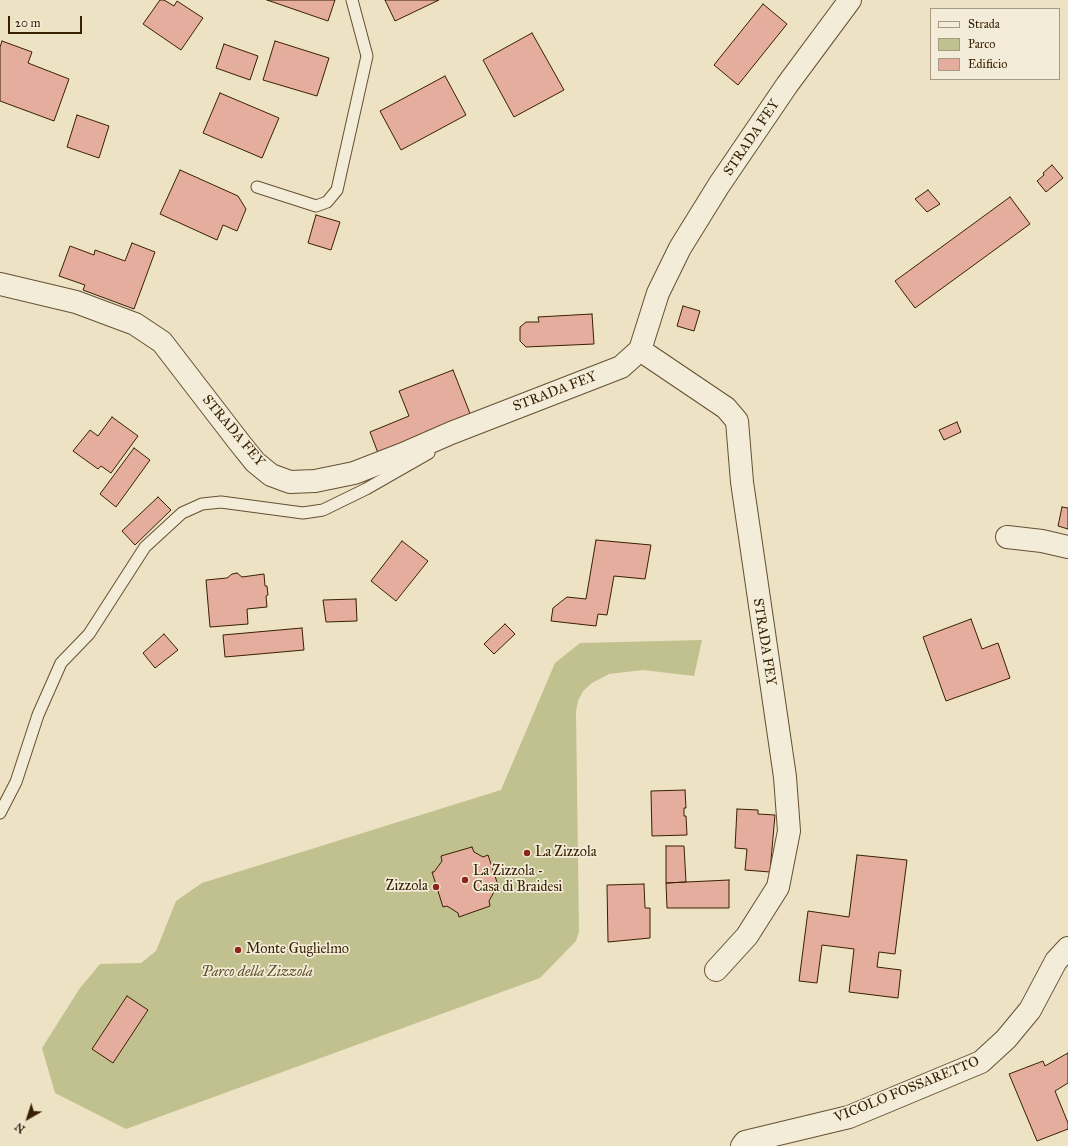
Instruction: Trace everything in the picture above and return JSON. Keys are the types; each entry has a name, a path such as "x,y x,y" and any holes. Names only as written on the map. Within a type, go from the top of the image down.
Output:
{"street":[{"name":"STRADA FEY","path":"0,284 76,302 135,324 162,342 255,462 271,475 290,482 315,481 354,473 451,433 621,367 640,350 658,293 680,248 719,185 783,91 850,0"},
{"name":"STRADA FEY","path":"640,350 726,408 737,421 742,482 785,777 789,831 778,887 747,936 716,970"},
{"path":"1007,538 1068,547"},
{"name":"VICOLO FOSSARETTO","path":"742,1146 745,1142 849,1117 981,1062 1006,1039 1030,1010 1056,962 1068,948"}],"lane":[{"path":"257,187 316,206 328,202 337,190 367,56 352,0"},
{"path":"0,812 16,782 38,715 60,663 89,634 145,547 182,513 202,504 221,502 303,513 322,510 366,489 437,449 451,433"}],"green space":[{"name":"Parco della Zizzola","path":"702,640 694,676 643,670 609,674 592,683 583,691 578,701 576,712 579,932 576,941 540,978 126,1129 55,1093 42,1048 80,988 100,964 141,963 156,951 176,901 202,883 501,790 555,663 580,643"}],"building":[{"path":"160,0 164,0 174,6 177,1 203,18 181,50 143,24"},
{"path":"267,0 335,0 328,21"},
{"path":"385,0 439,0 395,21"},
{"path":"763,4 787,24 738,85 714,65"},
{"path":"532,33 564,90 514,117 483,60"},
{"path":"2,41 32,52 28,63 69,79 54,121 0,101 0,47"},
{"path":"275,41 329,58 317,96 263,80"},
{"path":"224,44 258,56 250,80 216,68"},
{"path":"445,76 466,115 401,150 380,111"},
{"path":"220,93 279,118 262,158 203,133"},
{"path":"77,115 109,126 99,158 67,147"},
{"path":"1052,165 1063,178 1046,192 1037,181"},
{"path":"180,170 238,196 246,209 237,231 223,225 217,240 160,214"},
{"path":"928,190 940,204 927,212 915,199"},
{"path":"1010,197 1030,224 915,308 895,281"},
{"path":"316,215 340,222 331,250 308,243"},
{"path":"132,243 155,252 134,309 83,290 85,285 59,276 70,246 94,255 95,250 125,261"},
{"path":"683,306 700,311 694,331 677,326"},
{"path":"592,314 594,344 526,347 520,341 520,327 526,322 539,322 538,317"},
{"path":"453,370 471,416 378,453 370,432 409,416 399,391"},
{"path":"112,417 138,436 111,473 101,466 98,469 73,451 90,430 98,436"},
{"path":"957,422 961,432 944,440 939,430"},
{"path":"134,448 150,460 116,507 100,494"},
{"path":"158,497 171,510 135,545 122,531"},
{"path":"1062,507 1068,508 1068,529 1058,526"},
{"path":"596,540 651,545 645,579 614,576 607,615 598,614 596,626 551,621 553,608 567,597 586,599"},
{"path":"402,541 428,561 396,601 371,581"},
{"path":"237,573 242,577 264,574 265,586 267,586 268,595 266,596 267,607 247,609 248,624 210,627 206,580 227,578 232,574"},
{"path":"356,599 357,621 326,622 323,600"},
{"path":"971,619 982,649 998,643 1010,678 946,701 923,637"},
{"path":"505,624 515,634 494,654 484,644"},
{"path":"302,628 304,650 225,657 223,635"},
{"path":"164,634 178,650 155,668 143,653"},
{"path":"685,790 686,808 684,808 684,816 686,816 687,835 652,836 651,791"},
{"path":"737,809 758,810 758,814 775,815 770,872 745,870 747,849 735,848"},
{"path":"666,846 684,846 686,882 666,883"},
{"name":"La Zizzola - Casa di Braidesi","path":"472,847 474,852 483,857 488,855 499,888 495,890 489,901 490,906 459,917 458,913 447,906 443,907 432,872 434,872 442,861 441,856"},
{"path":"857,855 907,860 895,954 879,952 877,967 901,970 898,998 849,992 854,949 822,945 817,983 799,981 808,911 849,917"},
{"path":"729,880 729,908 667,908 666,883"},
{"path":"644,884 645,908 650,908 650,938 608,942 607,885"},
{"path":"127,996 148,1010 113,1063 92,1049"},
{"path":"1068,1053 1068,1083 1055,1091 1068,1123 1068,1129 1037,1141 1009,1074 1043,1061 1045,1066"}],"place":[{"name":"La Zizzola","path":"527,853"},
{"name":"La Zizzola - Casa di Braidesi","path":"465,880"},
{"name":"Zizzola","path":"436,887"},
{"name":"Monte Guglielmo","path":"238,950"}]}
